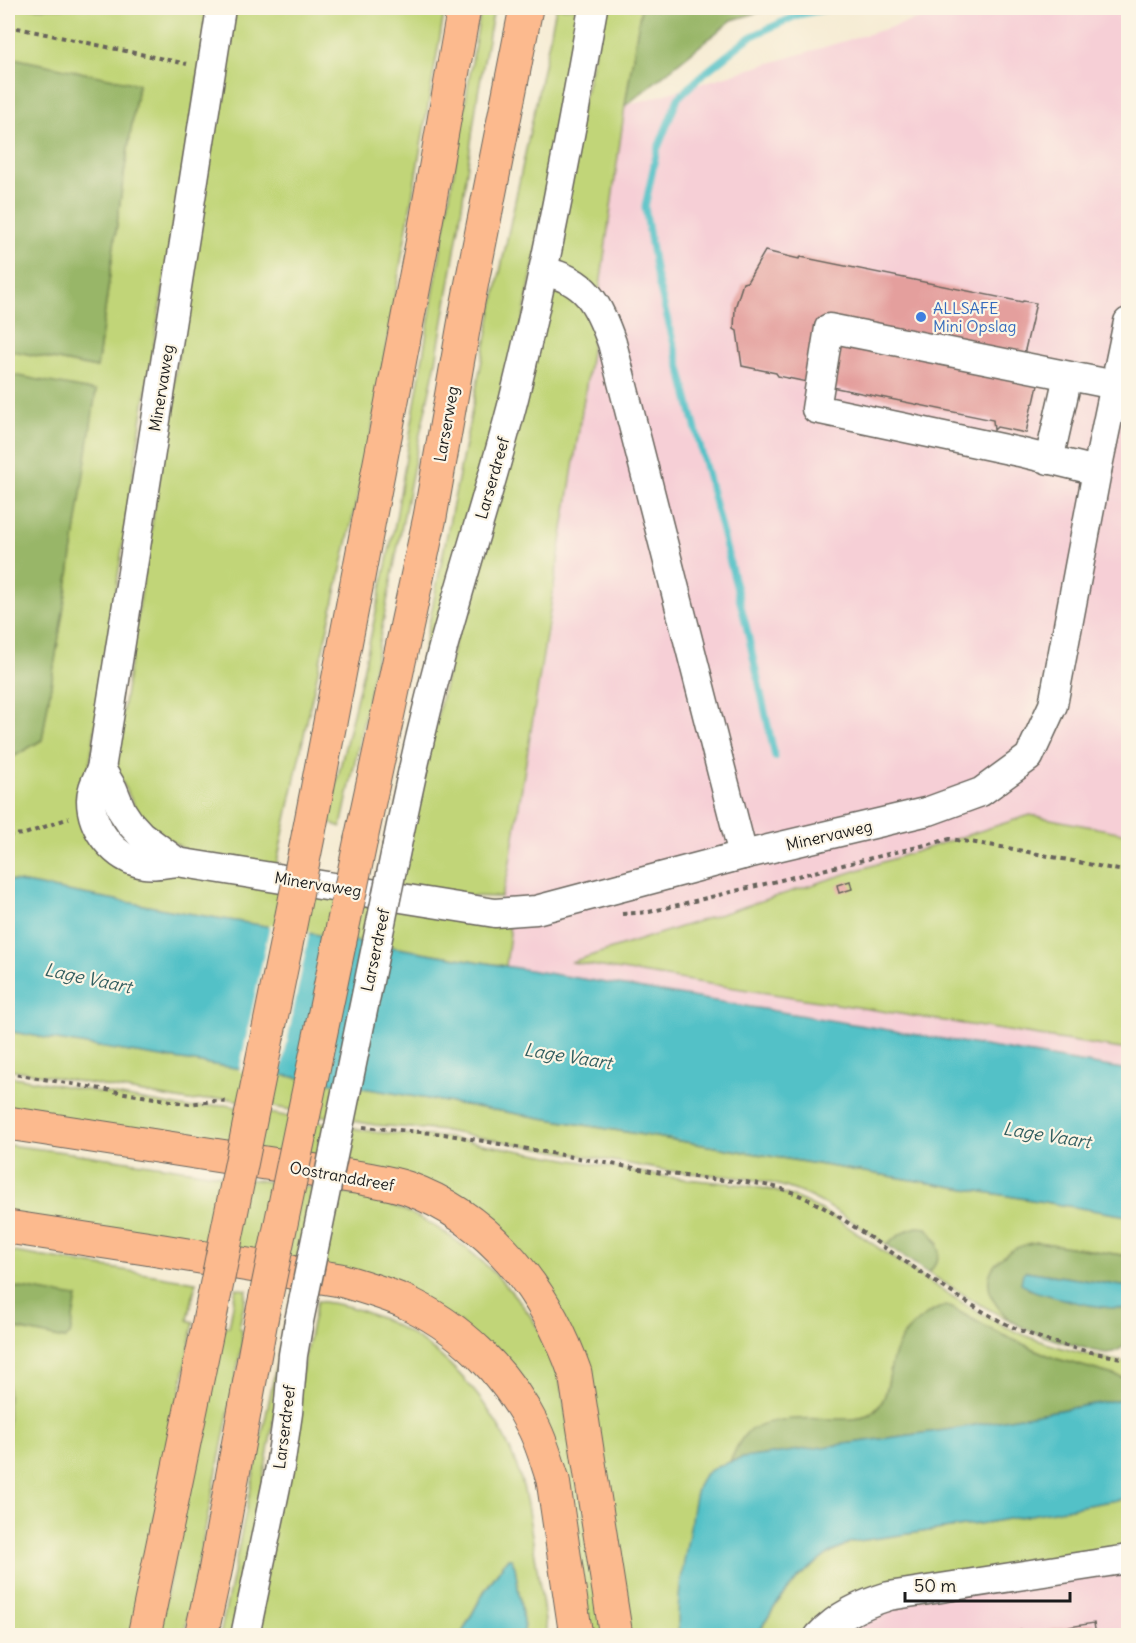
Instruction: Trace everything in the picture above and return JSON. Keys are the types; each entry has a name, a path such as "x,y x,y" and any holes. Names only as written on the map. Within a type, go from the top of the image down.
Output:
{"main road":[{"path":"144,1635 309,832 422,244 464,8"},
{"name":"Larserweg","path":"201,1635 215,1572 261,1320 430,517 468,302 526,8"},
{"name":"Oostranddreef","path":"8,1123 395,1185 440,1203 464,1217 498,1245 533,1288 551,1317 565,1345 574,1374 616,1635"},
{"path":"8,1227 340,1280 402,1301 436,1318 487,1360 520,1403 534,1429 553,1480 576,1635"}],"street":[{"name":"Minervaweg","path":"221,8 101,769 130,823 147,840 177,862 495,913 536,910 743,855 929,811 981,792 1029,757 1053,705 1128,322"},
{"name":"Larserdreef","path":"244,1635 280,1467 298,1326 397,844 441,656 514,399 543,272 593,8"},
{"path":"543,272 564,278 590,296 602,316 612,343 743,855"},
{"path":"1097,471 816,409 829,328 1115,386"},
{"path":"1049,459 1054,373"},
{"path":"819,1635 853,1609 889,1596 1128,1559"}],"path":[{"path":"8,26 198,66"},
{"path":"8,835 25,834 75,816"},
{"path":"620,914 632,915 649,912 950,839 1128,872"},
{"path":"8,1073 189,1104 214,1101 236,1104"},
{"path":"356,1126 444,1134 662,1173 775,1187 801,1196 834,1214 948,1291 1003,1322 1065,1346 1128,1359"}],"shaded area":[{"path":"956,8 1128,8 1128,1070 506,966 510,933 501,897 508,874 546,646 588,373 625,106"},
{"path":"1128,1534 1128,1635 794,1636"}],"green space":[{"path":"8,8 210,8 142,416 87,784 91,837 508,924 510,933 506,966 175,911 8,880 8,758 42,740 69,575 95,392 8,374 8,350 97,368 138,85 8,57"},
{"path":"232,8 445,8 369,446 276,867 189,852 144,825 117,772 116,755"},
{"path":"481,8 494,8 478,93 459,227 436,362 341,827 327,822 395,524"},
{"path":"556,8 583,8 517,351 407,733 492,310"},
{"path":"605,8 641,8 588,373 508,874 501,897 464,896 397,886"},
{"path":"641,8 774,8 732,20 625,106"},
{"path":"8,57 138,84 97,368 8,350"},
{"path":"8,374 96,391 42,740 8,758"},
{"path":"1030,815 1128,834 1128,1050 571,962"},
{"path":"8,1031 643,1134 1128,1216 1128,1256 1037,1242 993,1299 1005,1314 1019,1325 928,1273 933,1267 938,1243 927,1228 907,1230 887,1245 816,1200 776,1184 728,1176 663,1170 445,1131 375,1125 225,1098 189,1101 8,1069"},
{"path":"8,1076 188,1108 225,1105 374,1132 444,1137 661,1176 747,1185 780,1192 834,1218 947,1293 1002,1325 1064,1349 1128,1363 1128,1379 1054,1358 996,1332 952,1308 929,1313 904,1335 895,1353 884,1400 870,1414 852,1420 781,1420 747,1432 730,1462 719,1466 686,1553 678,1624 679,1635 623,1635 585,1390 474,1218 8,1111"},
{"path":"8,1145 360,1196 385,1203 431,1224 474,1254 510,1290 526,1310 557,1365 609,1635 583,1635 560,1484 460,1323 8,1216"},
{"path":"917,1227 927,1228 938,1245 939,1256 928,1273 887,1245 901,1234"},
{"path":"1037,1242 1128,1256 1128,1287 1026,1271 1028,1289 1077,1302 1128,1309 1128,1343 1126,1345 1111,1352 1096,1351 1033,1332 1020,1326 1003,1313 989,1287 989,1277 993,1268 1000,1259 1013,1250"},
{"path":"8,1251 196,1282 188,1320 194,1322 132,1635 8,1635 8,1327 65,1339 77,1298 8,1286"},
{"path":"8,1286 77,1297 70,1335 65,1339 8,1327"},
{"path":"236,1288 247,1290 239,1328 242,1329 242,1345 184,1635 158,1636 220,1335 225,1326 229,1327"},
{"path":"317,1301 353,1308 383,1319 411,1335 437,1353 481,1400 498,1427 523,1486 547,1635 525,1635 515,1567 508,1558 484,1591 461,1635 253,1636 296,1397"},
{"path":"946,1306 1054,1358 1128,1379 1128,1398 953,1429 743,1458 730,1462 743,1437 753,1428 763,1424 788,1419 853,1419 871,1414 882,1402 894,1355 902,1339 921,1319 936,1309"},
{"path":"285,1324 283,1368 235,1635 220,1636"},
{"path":"1128,1498 1128,1546 815,1624 805,1635 757,1636 777,1603 799,1577 828,1554 851,1542 985,1523"}],"water":[{"name":"Lage Vaart","path":"8,880 175,911 1128,1070 1128,1216 643,1134 8,1031"},
{"path":"1026,1271 1128,1287 1128,1309 1099,1307 1036,1291 1021,1283 1023,1273"},
{"path":"1128,1398 1128,1498 985,1523 851,1542 828,1554 799,1577 777,1603 757,1635 679,1635 679,1596 697,1489 705,1474 715,1468 743,1458 953,1429"},
{"path":"508,1558 511,1558 515,1567 525,1635 461,1635 484,1592"}],"pier":[{"path":"270,924 310,930 280,1077 239,1071"}],"building":[{"path":"765,251 1036,303 1024,354 1044,358 1026,433 997,427 994,430 993,420 778,376 776,373 742,366 737,331 734,329 735,308 743,283 747,282"},
{"path":"850,881 852,889 839,893 837,885"},
{"path":"1094,1623 1096,1636 998,1636 998,1634 1023,1630 1024,1634"}],"waterway":[{"path":"775,757 746,625 656,274 645,207 657,150 678,98 702,75 750,37 798,15 830,8"}],"place":[{"name":"ALLSAFE Mini Opslag","path":"921,317"}]}
